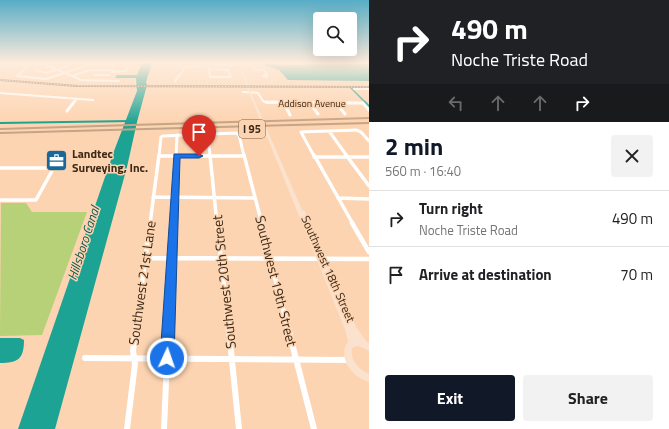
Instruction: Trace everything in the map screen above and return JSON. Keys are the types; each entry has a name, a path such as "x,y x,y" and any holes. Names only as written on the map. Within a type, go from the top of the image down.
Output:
{"highway":[{"name":"I 95","path":"139,129 369,121"},
{"name":"I 95","path":"0,131 25,129 139,129 369,121"},
{"name":"I 95","path":"0,131 120,129"}],"main road":[{"name":"Southwest 18th Street","path":"248,83 261,118 348,322 352,344"},
{"name":"Southwest 18th Street","path":"348,322 366,346"},
{"path":"366,346 357,342 352,344 348,350 349,360 355,369 367,379"}],"street":[{"path":"354,89 369,89"},
{"path":"364,89 369,94"},
{"path":"243,92 251,92"},
{"name":"Addison Avenue","path":"251,92 259,93 266,102 363,103 369,110"},
{"path":"0,94 93,100 22,96"},
{"path":"67,111 76,100"},
{"path":"284,103 290,114"},
{"path":"310,103 318,114"},
{"path":"336,103 345,114"},
{"path":"369,141 359,130 300,132 369,252"},
{"path":"329,131 369,186"},
{"path":"164,429 177,135 208,134"},
{"name":"Southwest 19th Street","path":"208,134 238,134 314,429"},
{"name":"Southwest 20th Street","path":"208,134 239,429"},
{"name":"Southwest 21st Lane","path":"127,429 135,364 133,358 161,136 177,135"},
{"path":"0,200 36,200 59,158 63,155"},
{"path":"159,156 244,156"},
{"path":"314,157 369,157"},
{"path":"0,168 53,168"},
{"path":"153,197 255,198"},
{"path":"338,198 369,199"},
{"path":"146,258 369,259"},
{"path":"85,358 349,360"}],"green space":[{"path":"1,203 26,203 32,212 87,212 42,335 0,336"}],"water":[{"name":"Hillsboro Canal","path":"136,83 146,83 127,167 55,429 18,429 114,151 137,91"},
{"path":"0,338 20,338 24,340 23,352 19,359 16,361 0,363"}],"waterway":[{"path":"351,88 369,106"},
{"path":"0,123 130,121"}],"railway":[{"path":"39,83 77,86 369,87"}],"place":[{"name":"Landtec Surveying, Inc.","path":"56,161"}],"route":[{"path":"167,358 176,156 199,156"}]}
